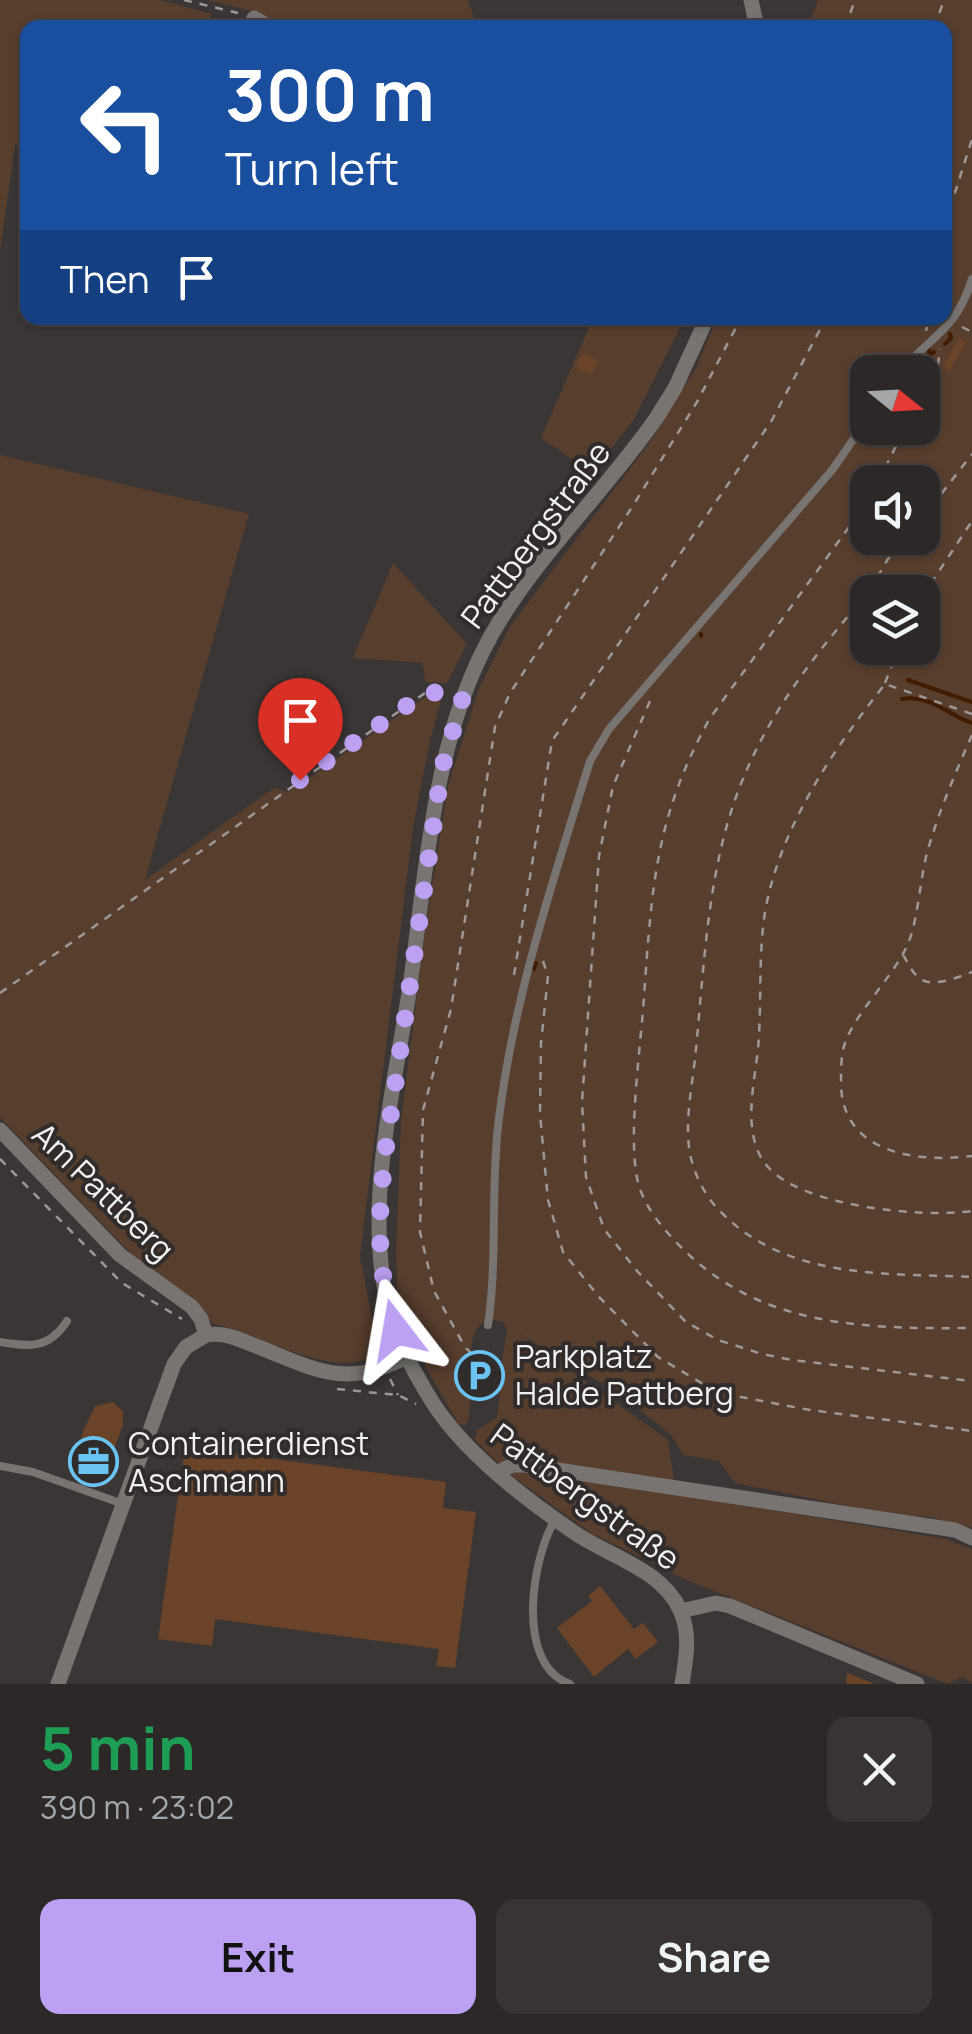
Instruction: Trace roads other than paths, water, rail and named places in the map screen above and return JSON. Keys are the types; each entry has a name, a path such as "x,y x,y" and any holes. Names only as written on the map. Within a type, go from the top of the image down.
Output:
{"street":[{"name":"Pattbergstraße","path":"703,325 676,388 516,598 486,646 463,697 442,768 384,1161 379,1229 384,1286 406,1357 435,1406 460,1438 578,1535 649,1575 670,1592 681,1612 716,1604 730,1606 916,1684"},
{"name":"Am Pattberg","path":"0,1130 120,1256 192,1307 206,1335"},
{"path":"58,1684 174,1364 186,1347 206,1335 235,1337 329,1372 362,1375 406,1357"},
{"path":"498,1472 524,1465 955,1530 972,1538"},
{"path":"681,1612 688,1638 682,1684"}],"lane":[{"path":"952,322 972,279"},
{"path":"915,355 949,325"},
{"path":"488,1325 498,1123 508,1056 524,981 590,761 609,729 833,469 850,444"},
{"path":"0,1342 41,1346 53,1339 68,1321"},
{"path":"0,1466 33,1472 123,1504"},
{"path":"556,1518 544,1538 534,1602 534,1634 538,1653 551,1672 570,1684"}],"waterway":[{"path":"945,344 950,334"},
{"path":"908,680 972,702"},
{"path":"902,699 931,703 972,723"},
{"path":"534,969 536,963"}],"place":[{"name":"Parkplatz Halde Pattberg","path":"480,1375"},
{"name":"Containerdienst Aschmann","path":"93,1462"}]}
